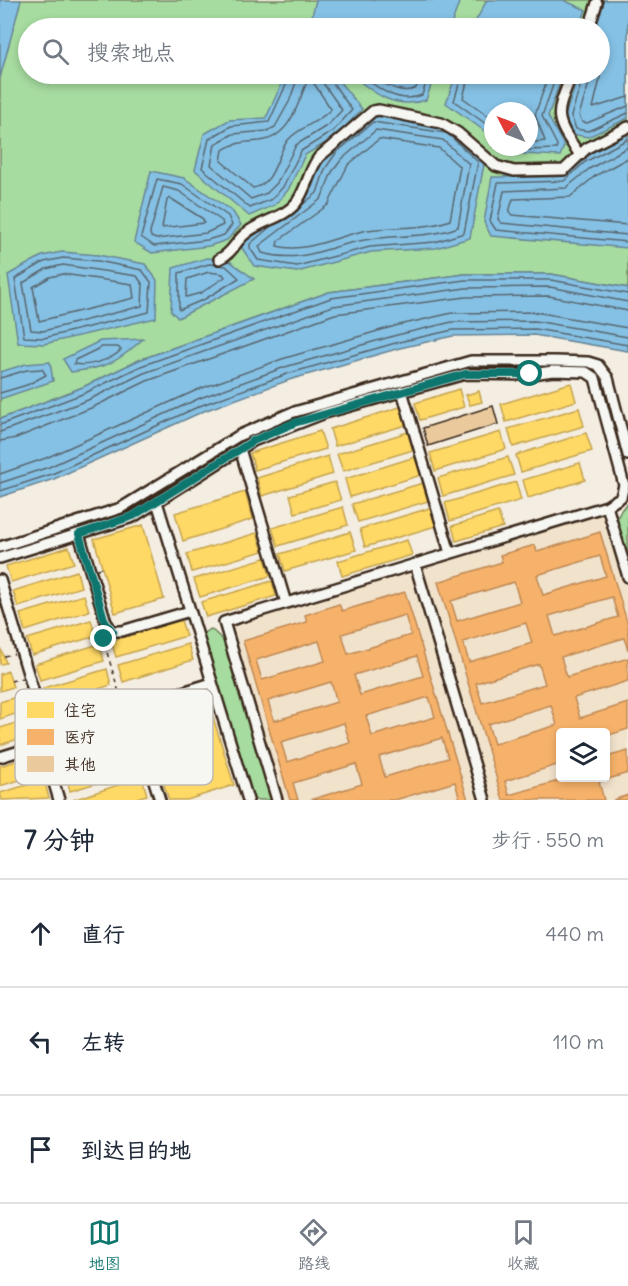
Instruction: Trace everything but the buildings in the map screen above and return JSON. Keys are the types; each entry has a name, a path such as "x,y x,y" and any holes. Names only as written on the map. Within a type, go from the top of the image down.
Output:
{"lane":[{"path":"592,18 597,3"},
{"path":"569,84 558,117 561,129 579,155"},
{"path":"219,259 230,253 245,234 291,208 303,192 313,164 373,111 379,110 441,123 458,133 496,166 514,171 564,170 587,148 628,127"},
{"path":"490,359 490,374"},
{"path":"0,547 121,508 240,435 307,407 459,364 490,359 588,362 604,370 610,384 628,455"},
{"path":"514,375 515,360"},
{"path":"0,558 125,520 240,449 294,423 465,374 514,375 564,371 586,372 595,378 624,480 621,497 607,506 224,622 277,800"},
{"path":"402,391 450,553"},
{"path":"240,449 286,603"},
{"path":"208,455 215,465"},
{"path":"197,462 204,472"},
{"path":"157,502 248,800"},
{"path":"607,506 628,577"},
{"path":"79,534 105,622 113,632 190,611"},
{"path":"415,564 485,800"},
{"path":"0,580 33,689"},
{"path":"192,689 212,683"},
{"path":"0,757 15,753"},
{"path":"54,785 59,800"},
{"path":"155,785 160,800"}],"path":[{"path":"113,632 104,639 118,689"}],"shaded area":[{"path":"612,508 628,561 628,800 272,800 219,628"}],"green space":[{"path":"0,0 628,0 628,288 551,274 465,274 329,292 139,360 83,387 0,419"},
{"path":"628,504 628,561 617,523 618,515"},
{"path":"211,629 223,640 272,800 252,800 203,638 205,632"}],"water":[{"path":"0,0 21,0 0,78"},
{"path":"316,0 460,0 454,18 312,18"},
{"path":"487,0 563,0 586,10 583,18 477,18"},
{"path":"603,0 628,0 628,118 588,137 571,134 565,116 576,84 610,84 610,18 597,18"},
{"path":"281,84 341,84 362,109 337,136 305,155 288,190 275,205 249,216 195,170 204,134 229,120 266,118"},
{"path":"363,84 432,84 426,100 415,103 395,101"},
{"path":"453,84 559,84 548,116 564,146 560,156 538,155 538,102 484,102 484,130 446,103"},
{"path":"370,115 449,127 485,159 470,238 436,248 371,252 297,272 254,266 240,245 263,224 311,190 320,166 332,149"},
{"path":"628,132 628,248 491,236 484,222 492,177 561,176 581,158"},
{"path":"151,171 184,178 233,212 241,225 227,240 209,246 152,253 134,242"},
{"path":"62,252 98,255 145,264 157,280 156,318 44,344 18,343 8,275 42,256"},
{"path":"207,258 228,260 254,279 178,318 171,311 173,268"},
{"path":"465,274 551,274 628,288 628,351 534,335 453,336 400,348 289,380 204,411 54,479 0,497 0,419 83,387 139,360 329,292"},
{"path":"143,339 118,359 103,366 71,372 63,359 100,341"},
{"path":"50,362 53,381 0,399 0,372 26,364"}],"route":[{"path":"104,639 113,632 105,622 79,534 125,520 143,511 253,441 294,423 465,374 530,374"}]}
